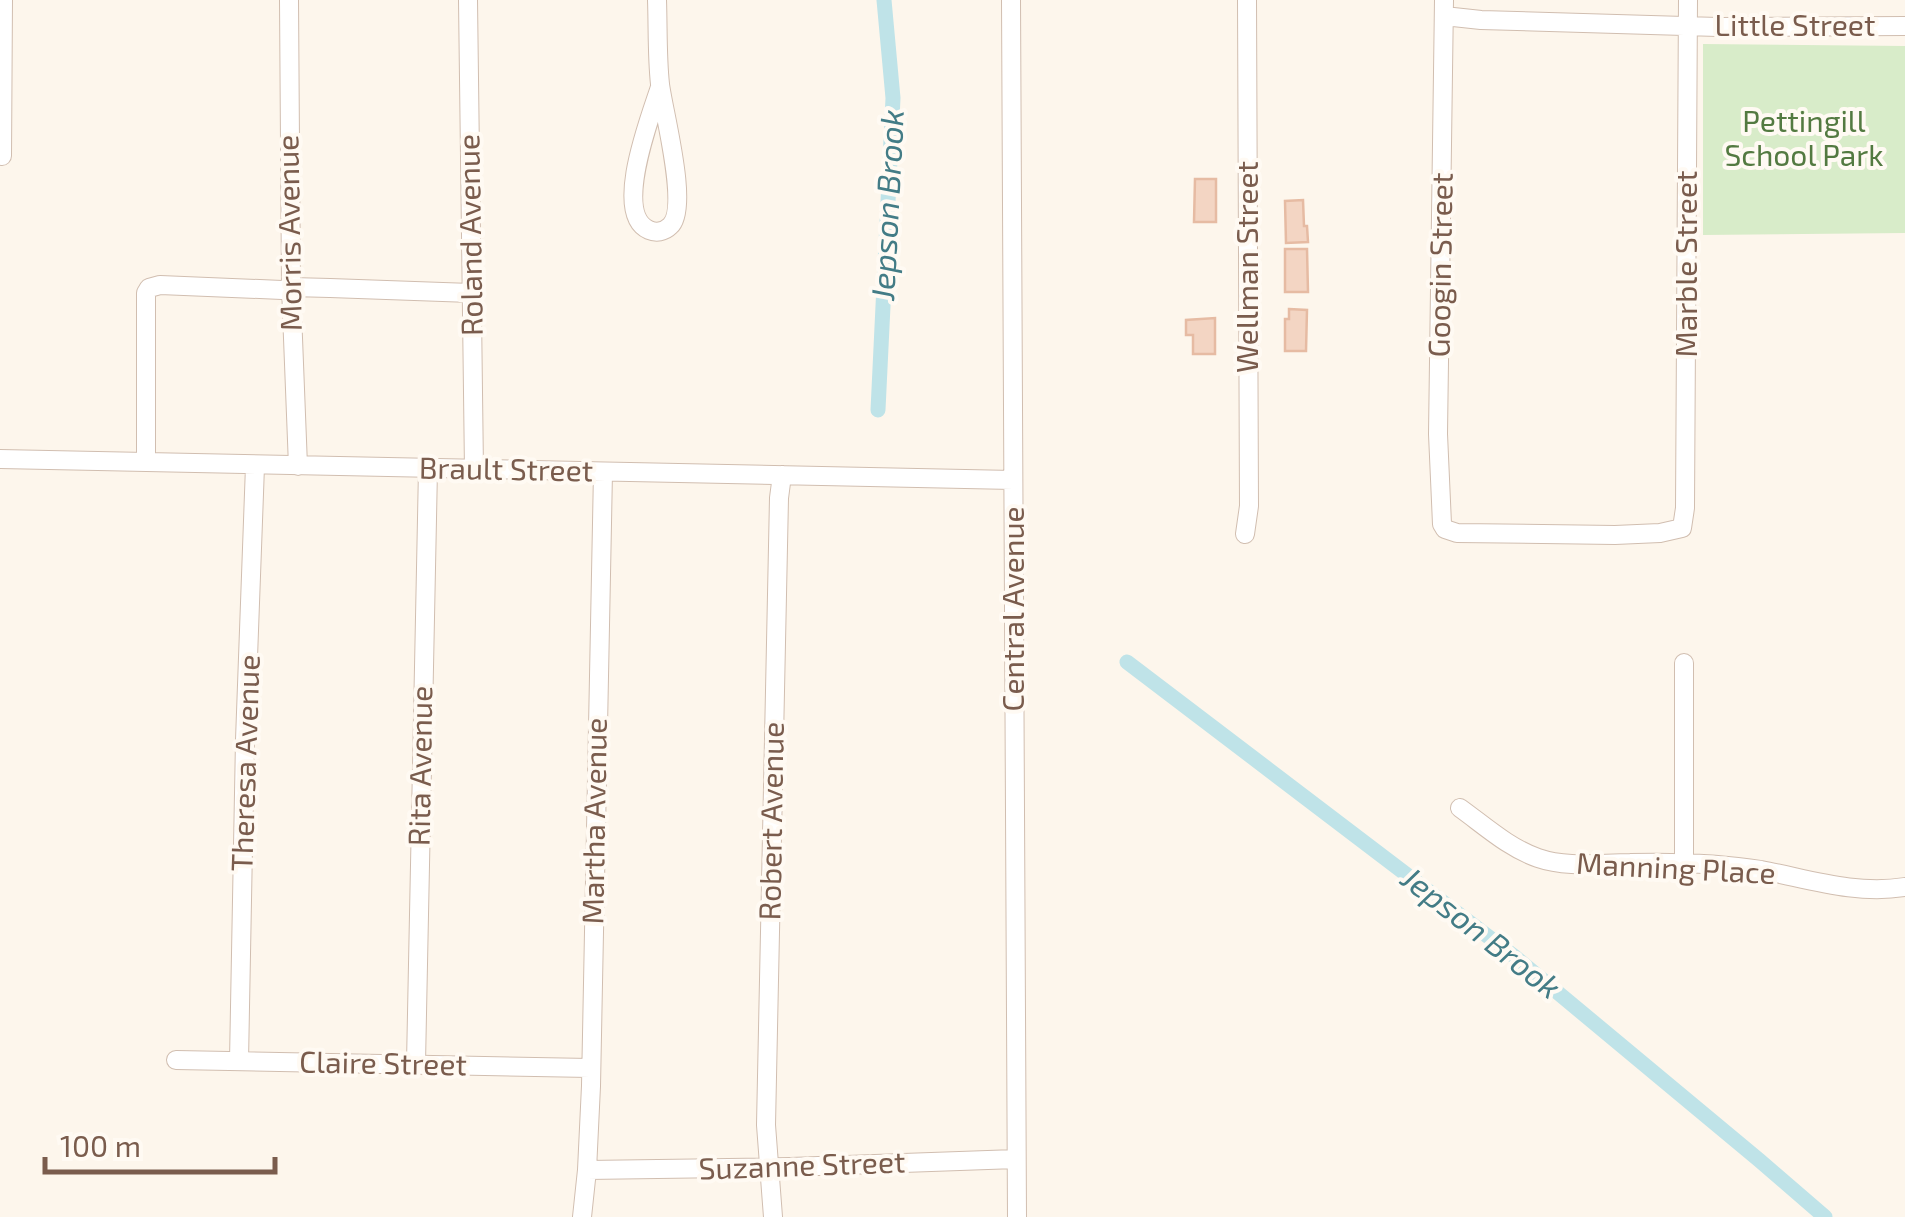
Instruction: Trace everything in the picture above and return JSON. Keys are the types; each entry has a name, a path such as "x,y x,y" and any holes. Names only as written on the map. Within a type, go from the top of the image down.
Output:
{"street":[{"path":"2,156 3,0"},
{"name":"Morris Avenue","path":"289,0 291,287 298,466"},
{"name":"Roland Avenue","path":"468,0 474,470"},
{"path":"657,0 660,87 678,201 672,225 654,232 638,221 632,192 660,87"},
{"name":"Central Avenue","path":"1011,0 1017,1217"},
{"name":"Wellman Street","path":"1245,534 1249,506 1246,0"},
{"name":"Marble Street","path":"1682,528 1688,0"},
{"name":"Little Street","path":"1444,8 1481,20 1688,26 1905,26"},
{"name":"Googin Street","path":"1444,8 1438,434 1440,515 1445,529 1457,533 1615,535 1682,528"},
{"path":"146,462 149,288 160,284 471,293"},
{"name":"Brault Street","path":"0,460 1013,480"},
{"name":"Theresa Avenue","path":"239,1060 255,466"},
{"name":"Rita Avenue","path":"416,1063 428,469"},
{"name":"Martha Avenue","path":"582,1217 590,1068 603,472"},
{"name":"Robert Avenue","path":"773,1217 766,1125 782,475"},
{"path":"1684,663 1684,864"},
{"name":"Manning Place","path":"1460,808 1514,848 1540,859 1578,864 1684,864 1757,870 1852,889 1905,888"},
{"name":"Claire Street","path":"176,1060 590,1068"},
{"name":"Suzanne Street","path":"587,1170 1016,1160"}],"green space":[{"name":"Pettingill School Park","path":"1703,44 1905,46 1905,233 1703,235"}],"building":[{"path":"1195,179 1216,179 1216,222 1194,222"},
{"path":"1303,200 1308,242 1286,243 1285,201"},
{"path":"1285,249 1307,249 1308,292 1285,292"},
{"path":"1289,309 1307,310 1306,351 1285,351 1285,319 1289,319"},
{"path":"1215,318 1215,354 1193,354 1193,335 1186,335 1186,320"}],"waterway":[{"name":"Jepson Brook","path":"878,410 893,98 884,0"},
{"name":"Jepson Brook","path":"1127,662 1515,957 1825,1217"}]}
